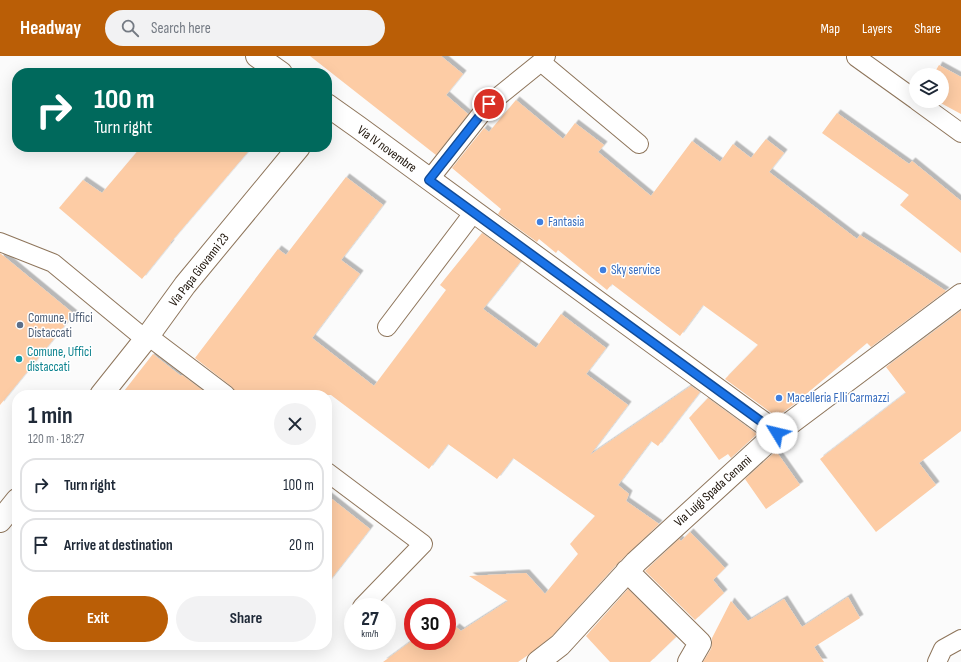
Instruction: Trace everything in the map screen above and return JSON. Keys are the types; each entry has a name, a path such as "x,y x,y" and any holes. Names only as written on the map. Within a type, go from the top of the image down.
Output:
{"street":[{"path":"258,56 274,68"},
{"name":"Via IV novembre","path":"332,112 474,212 777,433"},
{"name":"Via Papa Giovanni 23","path":"104,390 147,337 185,286 295,152"},
{"name":"Via Luigi Spada Cenami","path":"538,662 560,645 636,562 777,433 961,295"},
{"path":"0,522 12,506"},
{"path":"627,571 700,643 689,662"}],"lane":[{"path":"856,57 909,95"},
{"path":"429,180 489,104 544,59 639,144"},
{"path":"927,108 961,133"},
{"path":"387,327 474,212"},
{"path":"0,242 53,263 147,337 219,390"},
{"path":"332,476 422,544 371,598"},
{"path":"937,662 943,649 961,639"}],"building":[{"path":"310,56 441,56 463,74 446,95 468,114 436,155 332,73 332,68 325,68"},
{"path":"939,65 944,68 937,68"},
{"path":"949,70 961,77 961,114 949,108"},
{"path":"516,100 563,139 575,123 604,145 598,152 651,196 692,141 720,162 733,144 751,158 766,139 784,153 769,172 857,239 860,235 946,291 871,347 867,343 777,417 725,379 758,345 703,305 680,336 612,284 607,290 558,250 556,253 539,239 537,242 498,214 501,209 452,168 484,128 489,132"},
{"path":"837,113 909,164 912,161 961,201 961,253 900,205 909,195 822,133"},
{"path":"137,152 248,152 170,243 142,279 59,208 83,180 102,193"},
{"path":"346,177 383,205 341,260 360,274 312,338 374,386 446,290 440,285 482,233 521,261 483,309 536,348 561,314 606,348 586,374 628,405 590,455 691,386 700,392 658,446 651,441 618,485 629,494 626,501 659,524 618,563 552,636 518,662 383,662 404,647 404,650 456,650 456,627 461,631 508,601 469,576 526,573 545,594 578,554 570,544 595,516 513,458 497,479 448,444 429,469 332,396 332,390 234,390 195,358 278,249 286,255"},
{"name":"Comune, Uffici distaccati","path":"0,253 74,314 0,405"},
{"path":"961,311 961,431 919,463 936,485 876,532 820,459 906,393 886,367"},
{"path":"153,354 181,376 182,375 202,390 125,390"},
{"path":"708,398 757,434 731,458 728,454 719,460 689,418"},
{"path":"776,451 800,485 766,509 745,479"},
{"path":"332,499 370,529 332,578"},
{"path":"690,532 725,568 713,580 724,593 695,620 645,571 679,539 681,541"},
{"path":"628,589 676,637 650,662 610,662 586,636"},
{"path":"848,597 860,618 814,647 824,662 703,662 711,649 712,638 731,601 748,621 784,599 802,627"}],"place":[{"name":"Fantasia","path":"540,222"},
{"name":"Sky service","path":"603,270"},
{"name":"Comune, Uffici Distaccati","path":"20,325"},
{"name":"Comune, Uffici distaccati","path":"19,359"},
{"name":"Macelleria F.lli Carmazzi","path":"779,398"}],"route":[{"path":"489,104 429,180 777,433"}]}
